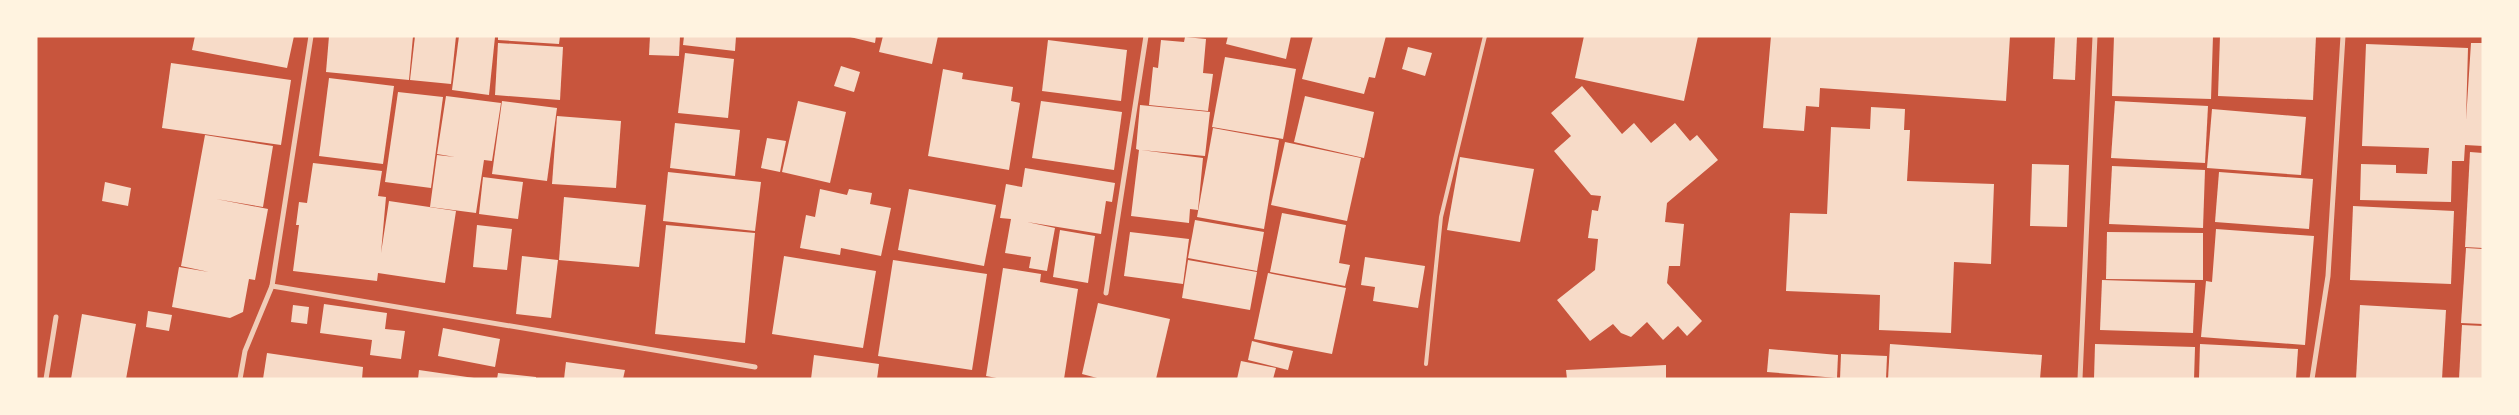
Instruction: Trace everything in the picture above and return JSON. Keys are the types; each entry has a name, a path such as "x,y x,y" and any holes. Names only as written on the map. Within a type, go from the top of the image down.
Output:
{"street":[{"path":"240,379 245,351 272,286 311,36"},
{"path":"1106,293 1146,36"},
{"path":"2080,379 2095,36"},
{"path":"2312,379 2328,276 2344,36"},
{"path":"272,286 755,367"},
{"path":"46,379 56,317"}],"lane":[{"path":"1426,364 1441,216 1485,36"}],"building":[{"path":"195,36 294,36 287,68 192,50"},
{"path":"329,36 413,36 409,80 326,72"},
{"path":"415,36 456,36 451,84 410,80"},
{"path":"459,36 495,37 489,95 452,90"},
{"path":"498,36 560,36 559,44 498,40"},
{"path":"650,36 680,36 679,56 649,55"},
{"path":"684,36 736,36 735,51 683,45"},
{"path":"846,36 876,36 875,43"},
{"path":"883,36 938,36 932,64 879,52"},
{"path":"1228,36 1291,36 1286,59 1226,44"},
{"path":"1313,36 1386,36 1375,78 1369,77 1364,94 1302,79"},
{"path":"1584,36 1698,36 1684,101 1575,78"},
{"path":"1771,36 2010,36 2006,101 1820,88 1819,107 1806,106 1804,131 1763,128"},
{"path":"2055,36 2077,36 2075,80 2053,79"},
{"path":"2114,36 2213,36 2211,99 2112,96"},
{"path":"2220,36 2316,36 2313,100 2218,96"},
{"path":"1185,37 1206,39 1203,73 1213,74 1208,111 1149,105 1153,67 1158,68 1161,40 1184,42"},
{"path":"1048,40 1127,50 1121,101 1042,91"},
{"path":"498,43 563,47 560,100 495,95"},
{"path":"2471,43 2483,43 2483,146 2465,145 2464,161 2452,161 2451,202 2360,200 2361,164 2396,165 2396,173 2427,174 2429,148 2362,146 2366,44 2468,48 2466,120"},
{"path":"1408,47 1432,53 1425,76 1402,69"},
{"path":"685,53 734,59 728,118 678,113"},
{"path":"1225,57 1296,69 1283,139 1212,127"},
{"path":"171,63 291,80 281,145 162,128"},
{"path":"841,66 860,72 854,92 834,86"},
{"path":"943,69 963,73 962,79 1013,87 1011,101 1020,103 1009,170 928,156"},
{"path":"329,78 394,86 383,164 319,156"},
{"path":"1582,86 1622,134 1634,123 1651,143 1675,123 1690,141 1697,135 1718,160 1667,203 1665,222 1684,224 1680,266 1669,266 1667,283 1702,321 1687,336 1678,326 1663,340 1647,322 1631,337 1621,333 1613,324 1590,341 1557,300 1595,270 1598,239 1588,238 1592,210 1598,211 1601,196 1591,195 1554,151 1571,136 1551,113"},
{"path":"398,92 443,97 431,188 385,182"},
{"path":"446,96 501,103 492,161 484,160 476,213 430,207 437,155 455,157 437,154"},
{"path":"1305,96 1374,112 1364,158 1294,142"},
{"path":"502,101 557,108 547,181 492,174"},
{"path":"798,101 846,112 830,183 782,172"},
{"path":"1041,101 1122,112 1114,170 1032,158"},
{"path":"2115,101 2208,106 2205,163 2111,158"},
{"path":"1140,105 1210,112 1205,156 1141,150 1203,158 1198,210 1190,209 1189,223 1131,216 1139,150 1136,149"},
{"path":"1871,107 1905,109 1904,130 1910,130 1907,181 1994,184 1991,264 1954,262 1951,333 1879,330 1880,295 1786,291 1790,213 1827,214 1831,127 1870,129"},
{"path":"2212,109 2306,117 2301,175 2207,168"},
{"path":"557,116 621,121 616,188 552,184"},
{"path":"675,123 740,130 735,176 670,168"},
{"path":"1213,128 1279,140 1264,229 1197,217"},
{"path":"205,135 273,146 263,207 216,199 268,209 255,280 249,279 243,312 230,318 172,307 179,267 209,272 181,266"},
{"path":"767,138 786,141 780,172 761,168"},
{"path":"1285,142 1361,158 1347,221 1271,205"},
{"path":"2470,152 2483,153 2483,248 2465,247"},
{"path":"1460,157 1534,169 1520,242 1447,230"},
{"path":"313,163 382,171 378,196 386,197 381,253 389,201 456,211 445,283 378,273 377,281 293,271 299,225 296,225 299,202 307,203"},
{"path":"2032,164 2069,165 2067,227 2030,226"},
{"path":"2112,166 2205,170 2203,228 2109,224"},
{"path":"1025,168 1115,183 1112,202 1106,201 1101,234 1027,222 1055,228 1047,271 1029,268 1031,257 1005,253 1011,219 1000,218 1006,184 1022,187"},
{"path":"668,172 761,182 755,231 663,221"},
{"path":"2219,172 2313,179 2309,229 2215,222"},
{"path":"483,177 523,182 518,219 479,214"},
{"path":"105,182 131,188 128,206 102,201"},
{"path":"820,189 847,195 849,189 872,193 870,204 891,208 881,256 841,248 840,255 800,248 806,215 815,217"},
{"path":"909,189 996,205 984,266 898,250"},
{"path":"564,197 646,205 639,267 559,260"},
{"path":"2353,206 2454,211 2451,284 2350,280"},
{"path":"1282,213 1346,225 1339,263 1350,265 1345,286 1270,272"},
{"path":"1195,220 1264,232 1257,271 1188,258"},
{"path":"477,225 512,229 507,270 473,267"},
{"path":"666,225 755,233 745,343 655,334"},
{"path":"2216,229 2314,236 2305,345 2201,337 2206,281 2212,282"},
{"path":"1060,230 1095,236 1088,283 1053,277"},
{"path":"1130,232 1189,239 1183,284 1124,276"},
{"path":"2107,232 2203,233 2203,280 2106,279"},
{"path":"2466,248 2483,249 2483,324 2461,323"},
{"path":"522,256 558,260 551,318 516,314"},
{"path":"784,256 876,271 863,348 772,334"},
{"path":"1365,257 1425,266 1418,308 1373,301 1375,287 1361,285"},
{"path":"893,260 987,274 972,370 878,356"},
{"path":"1188,260 1257,272 1250,310 1182,298"},
{"path":"1003,268 1041,274 1040,282 1078,289 1064,379 1002,379 986,376"},
{"path":"1268,273 1346,288 1332,354 1254,339"},
{"path":"2102,280 2195,283 2193,333 2100,330"},
{"path":"1098,303 1170,319 1156,379 1101,379 1082,374"},
{"path":"324,304 387,313 385,329 405,331 401,359 370,355 372,340 320,333"},
{"path":"293,305 309,307 307,324 291,322"},
{"path":"2360,305 2446,310 2442,379 2356,379"},
{"path":"148,311 172,315 169,331 146,327"},
{"path":"82,314 136,324 126,379 71,379"},
{"path":"2462,325 2483,326 2483,379 2459,379"},
{"path":"443,328 500,339 495,367 438,356"},
{"path":"1252,341 1293,351 1288,370 1248,360"},
{"path":"1890,344 2042,355 2040,379 1888,379"},
{"path":"2095,344 2195,347 2194,379 2094,379"},
{"path":"2200,344 2298,349 2296,379 2199,379"},
{"path":"1769,349 1838,355 1837,378 1767,372"},
{"path":"267,353 363,367 362,379 263,379"},
{"path":"1841,354 1887,356 1886,379 1840,379"},
{"path":"814,355 879,364 877,379 811,379"},
{"path":"1241,361 1276,368 1273,379 1237,379"},
{"path":"566,362 625,370 623,379 564,379"},
{"path":"1666,365 1666,379 1567,379 1566,370"},
{"path":"419,370 474,378 474,379 418,379"},
{"path":"498,373 536,377 536,379 497,379"}]}
